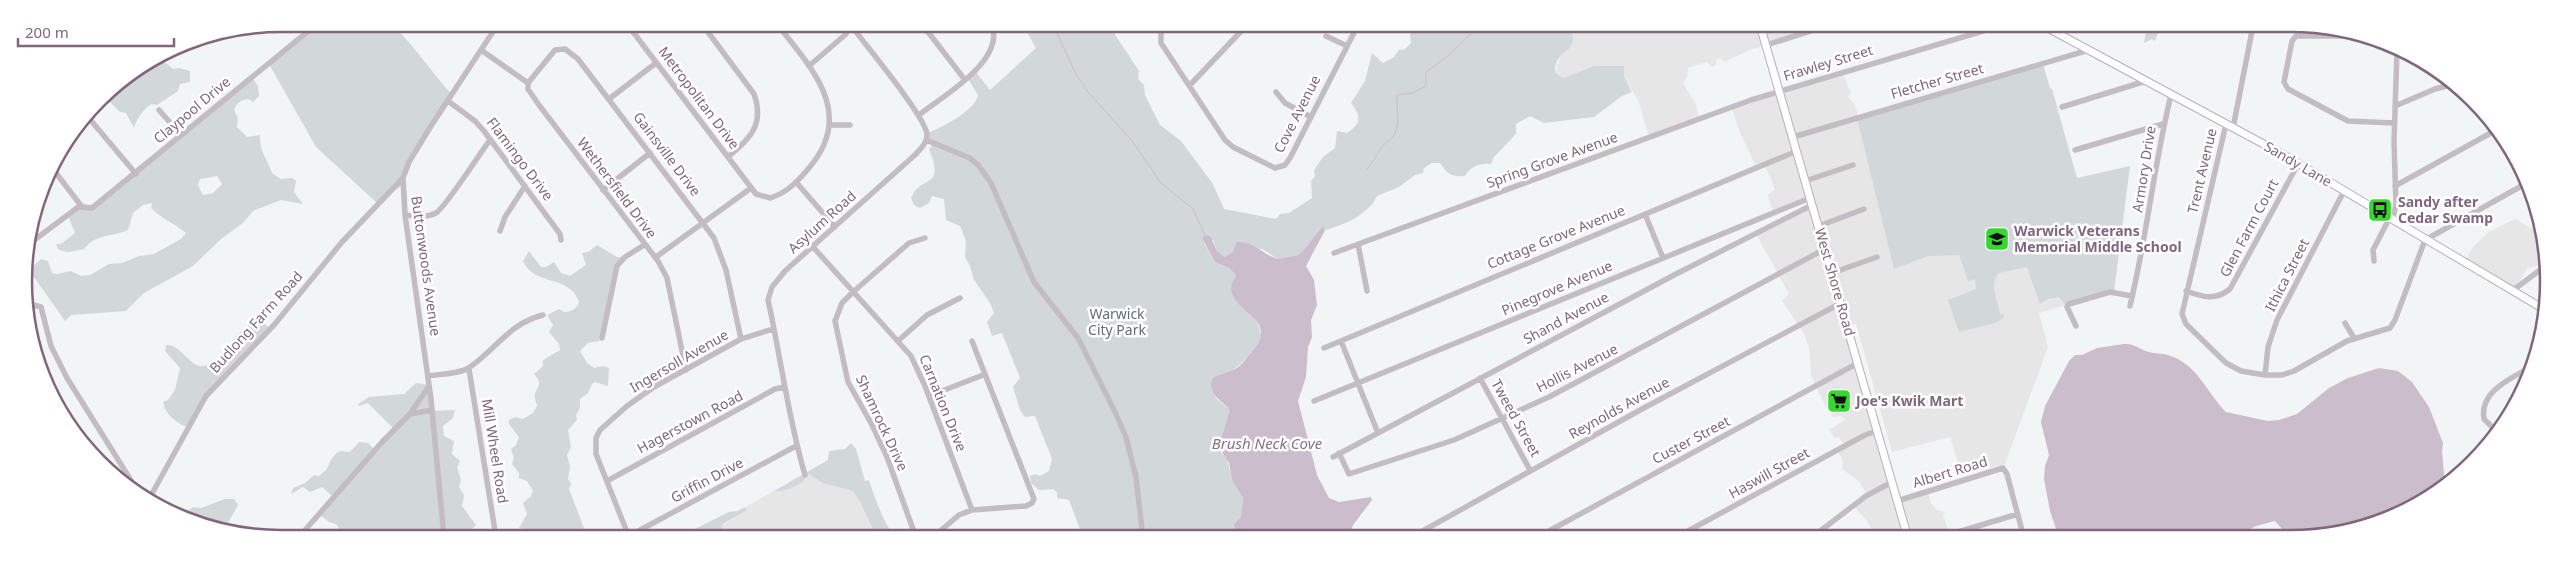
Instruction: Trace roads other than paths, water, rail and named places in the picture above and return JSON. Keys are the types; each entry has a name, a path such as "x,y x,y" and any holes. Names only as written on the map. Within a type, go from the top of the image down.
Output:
{"main road":[{"name":"West Shore Road","path":"1762,32 1906,530"},
{"name":"Sandy Lane","path":"2055,32 2298,164 2539,306"}],"street":[{"name":"Claypool Drive","path":"36,239 81,206 92,208 136,174 307,32"},
{"name":"Buttonwoods Avenue","path":"443,530 432,410 405,215 403,178 409,162 493,32"},
{"name":"Metropolitan Drive","path":"633,32 751,188"},
{"path":"708,32 754,94 759,111 750,136 728,156"},
{"path":"656,257 751,188 756,194 770,198 778,196 796,182 817,159 828,136 830,115 823,88 783,32"},
{"path":"809,66 847,32"},
{"path":"856,32 925,125 926,140 970,158 978,165 990,183 1034,282 1078,338 1116,412 1126,437 1136,477 1142,530"},
{"path":"928,32 965,80"},
{"path":"919,116 965,80 983,62 992,49 995,39 994,32"},
{"name":"Cove Avenue","path":"1161,32 1161,43 1225,140 1233,147 1275,168 1285,165 1290,158 1309,116 1354,32"},
{"path":"1190,85 1240,32"},
{"path":"1766,45 1808,32"},
{"name":"Frawley Street","path":"1779,91 1980,32"},
{"name":"Trent Avenue","path":"2252,32 2186,291 2182,314 2186,324 2199,334 2226,363 2241,371 2265,375 2299,370 2354,338 2385,330 2392,326 2425,240"},
{"path":"1326,36 1347,46"},
{"path":"2332,36 2296,36 2292,41 2284,82 2288,88 2348,121 2394,123"},
{"name":"Gainsville Drive","path":"528,83 555,50 565,49 578,59 704,222 722,256 741,339"},
{"name":"Wethersfield Drive","path":"481,50 528,83 528,89 539,105 644,244 656,257 667,278 686,370"},
{"name":"Fletcher Street","path":"1793,138 2089,50"},
{"path":"2374,261 2373,250 2392,218 2395,186 2396,55"},
{"path":"609,99 656,63"},
{"path":"2062,107 2146,81"},
{"path":"2395,106 2435,89 2447,87"},
{"name":"Spring Grove Avenue","path":"1334,253 1779,91"},
{"path":"1276,92 1285,103 1309,116"},
{"name":"Armory Drive","path":"2130,306 2163,124 2171,95"},
{"name":"Flamingo Drive","path":"448,101 475,121 560,234 561,240"},
{"path":"159,110 181,135"},
{"path":"91,121 136,174"},
{"path":"2075,150 2163,124"},
{"path":"829,125 850,125"},
{"path":"2395,186 2491,133"},
{"path":"405,215 424,216 433,214 443,207 469,167 490,140"},
{"name":"Asylum Road","path":"805,475 796,446 773,329 768,300 772,287 785,271 814,248 916,154 926,140"},
{"name":"Cottage Grove Avenue","path":"1324,348 1797,151"},
{"path":"603,190 650,153"},
{"name":"Glen Farm Court","path":"2186,291 2206,298 2215,298 2230,289 2298,164"},
{"path":"1805,181 1853,165"},
{"path":"57,174 81,206"},
{"name":"Budlong Farm Road","path":"152,494 206,396 274,325 342,242 403,178"},
{"path":"796,182 835,227"},
{"path":"500,230 504,217 525,186"},
{"path":"2425,240 2522,186"},
{"name":"Ithica Street","path":"2265,375 2268,347 2277,320 2344,191"},
{"name":"Pinegrove Avenue","path":"1314,401 1663,258 1811,202"},
{"name":"Shand Avenue","path":"1333,457 1811,202"},
{"path":"1819,226 1864,209"},
{"path":"1645,214 1663,258"},
{"name":"Shamrock Drive","path":"914,530 887,457 871,423 851,391 841,359 835,321 842,303 853,292 909,244 925,238"},
{"path":"602,338 617,266 625,257 644,244"},
{"path":"1358,244 1368,292"},
{"name":"Carnation Drive","path":"814,248 911,356 929,396 972,510"},
{"name":"Hollis Avenue","path":"1339,453 1349,474 1454,440 1609,366 1825,249"},
{"path":"1832,273 1877,257"},
{"path":"2512,291 2540,270"},
{"path":"2076,326 2067,307 2069,304 2110,292 2132,296"},
{"path":"898,341 927,315 960,298"},
{"name":"Reynolds Avenue","path":"1425,530 1530,470 1841,303"},
{"path":"34,305 41,307 51,346 67,378 130,479"},
{"path":"428,376 469,369 503,336 528,319 543,315"},
{"path":"2345,323 2354,338"},
{"name":"Ingersoll Avenue","path":"626,530 595,450 596,438 600,430 643,394 741,339 773,329"},
{"path":"941,530 959,515 972,510 1026,506 1032,503 1034,499 983,375 972,341"},
{"path":"1341,341 1378,433"},
{"name":"Custer Street","path":"1550,530 1858,363"},
{"name":"Mill Wheel Road","path":"469,369 495,530"},
{"path":"2493,428 2484,419 2484,407 2487,400 2503,383 2524,371"},
{"path":"929,396 983,375"},
{"name":"Tweed Street","path":"1480,378 1530,470"},
{"path":"305,530 383,441 410,414 429,386"},
{"name":"Hagerstown Road","path":"607,481 775,389 785,387"},
{"path":"410,414 432,410"},
{"name":"Haswill Street","path":"1690,530 1852,441 1877,430"},
{"name":"Griffin Drive","path":"642,530 796,446"},
{"name":"Albert Road","path":"1897,501 2003,468 2007,474 2018,514"},
{"path":"1821,530 1866,496 1892,482"},
{"path":"1965,530 2018,514 2022,530"}],"water":[{"name":"Brush Neck Cove","path":"1323,226 1325,230 1306,266 1314,280 1317,305 1311,320 1312,337 1308,347 1306,377 1298,401 1317,475 1329,498 1339,502 1371,497 1372,500 1353,525 1351,530 1235,530 1234,524 1241,517 1243,498 1232,480 1229,463 1219,447 1230,410 1215,396 1211,384 1213,378 1237,368 1241,364 1259,342 1261,332 1254,318 1234,298 1231,289 1236,275 1229,268 1215,262 1202,238 1205,235 1210,236 1217,251 1225,257 1233,252 1237,242 1253,246 1278,259 1298,255"},
{"path":"2124,344 2154,353 2166,354 2178,359 2201,379 2226,412 2268,421 2279,420 2297,414 2329,388 2348,378 2379,368 2398,371 2412,382 2429,407 2443,443 2444,478 2430,489 2387,512 2340,526 2308,530 2283,530 2275,521 2249,530 2056,530 2050,511 2044,479 2045,466 2049,455 2041,422 2045,406 2069,361 2075,355 2082,355 2097,348"}],"waterway":[{"path":"1056,32 1076,74 1088,92 1133,142 1160,182 1193,209 1205,235"},
{"path":"1366,170 1395,132 1398,122 1397,95 1413,93 1426,86 1426,72 1449,55 1473,32"}],"place":[{"name":"Sandy after Cedar Swamp","path":"2380,210"},
{"name":"Warwick Veterans Memorial Middle School","path":"1997,239"},
{"name":"Joe's Kwik Mart","path":"1839,401"}],"park label":[{"name":"Warwick City Park","path":"1117,322"}]}
